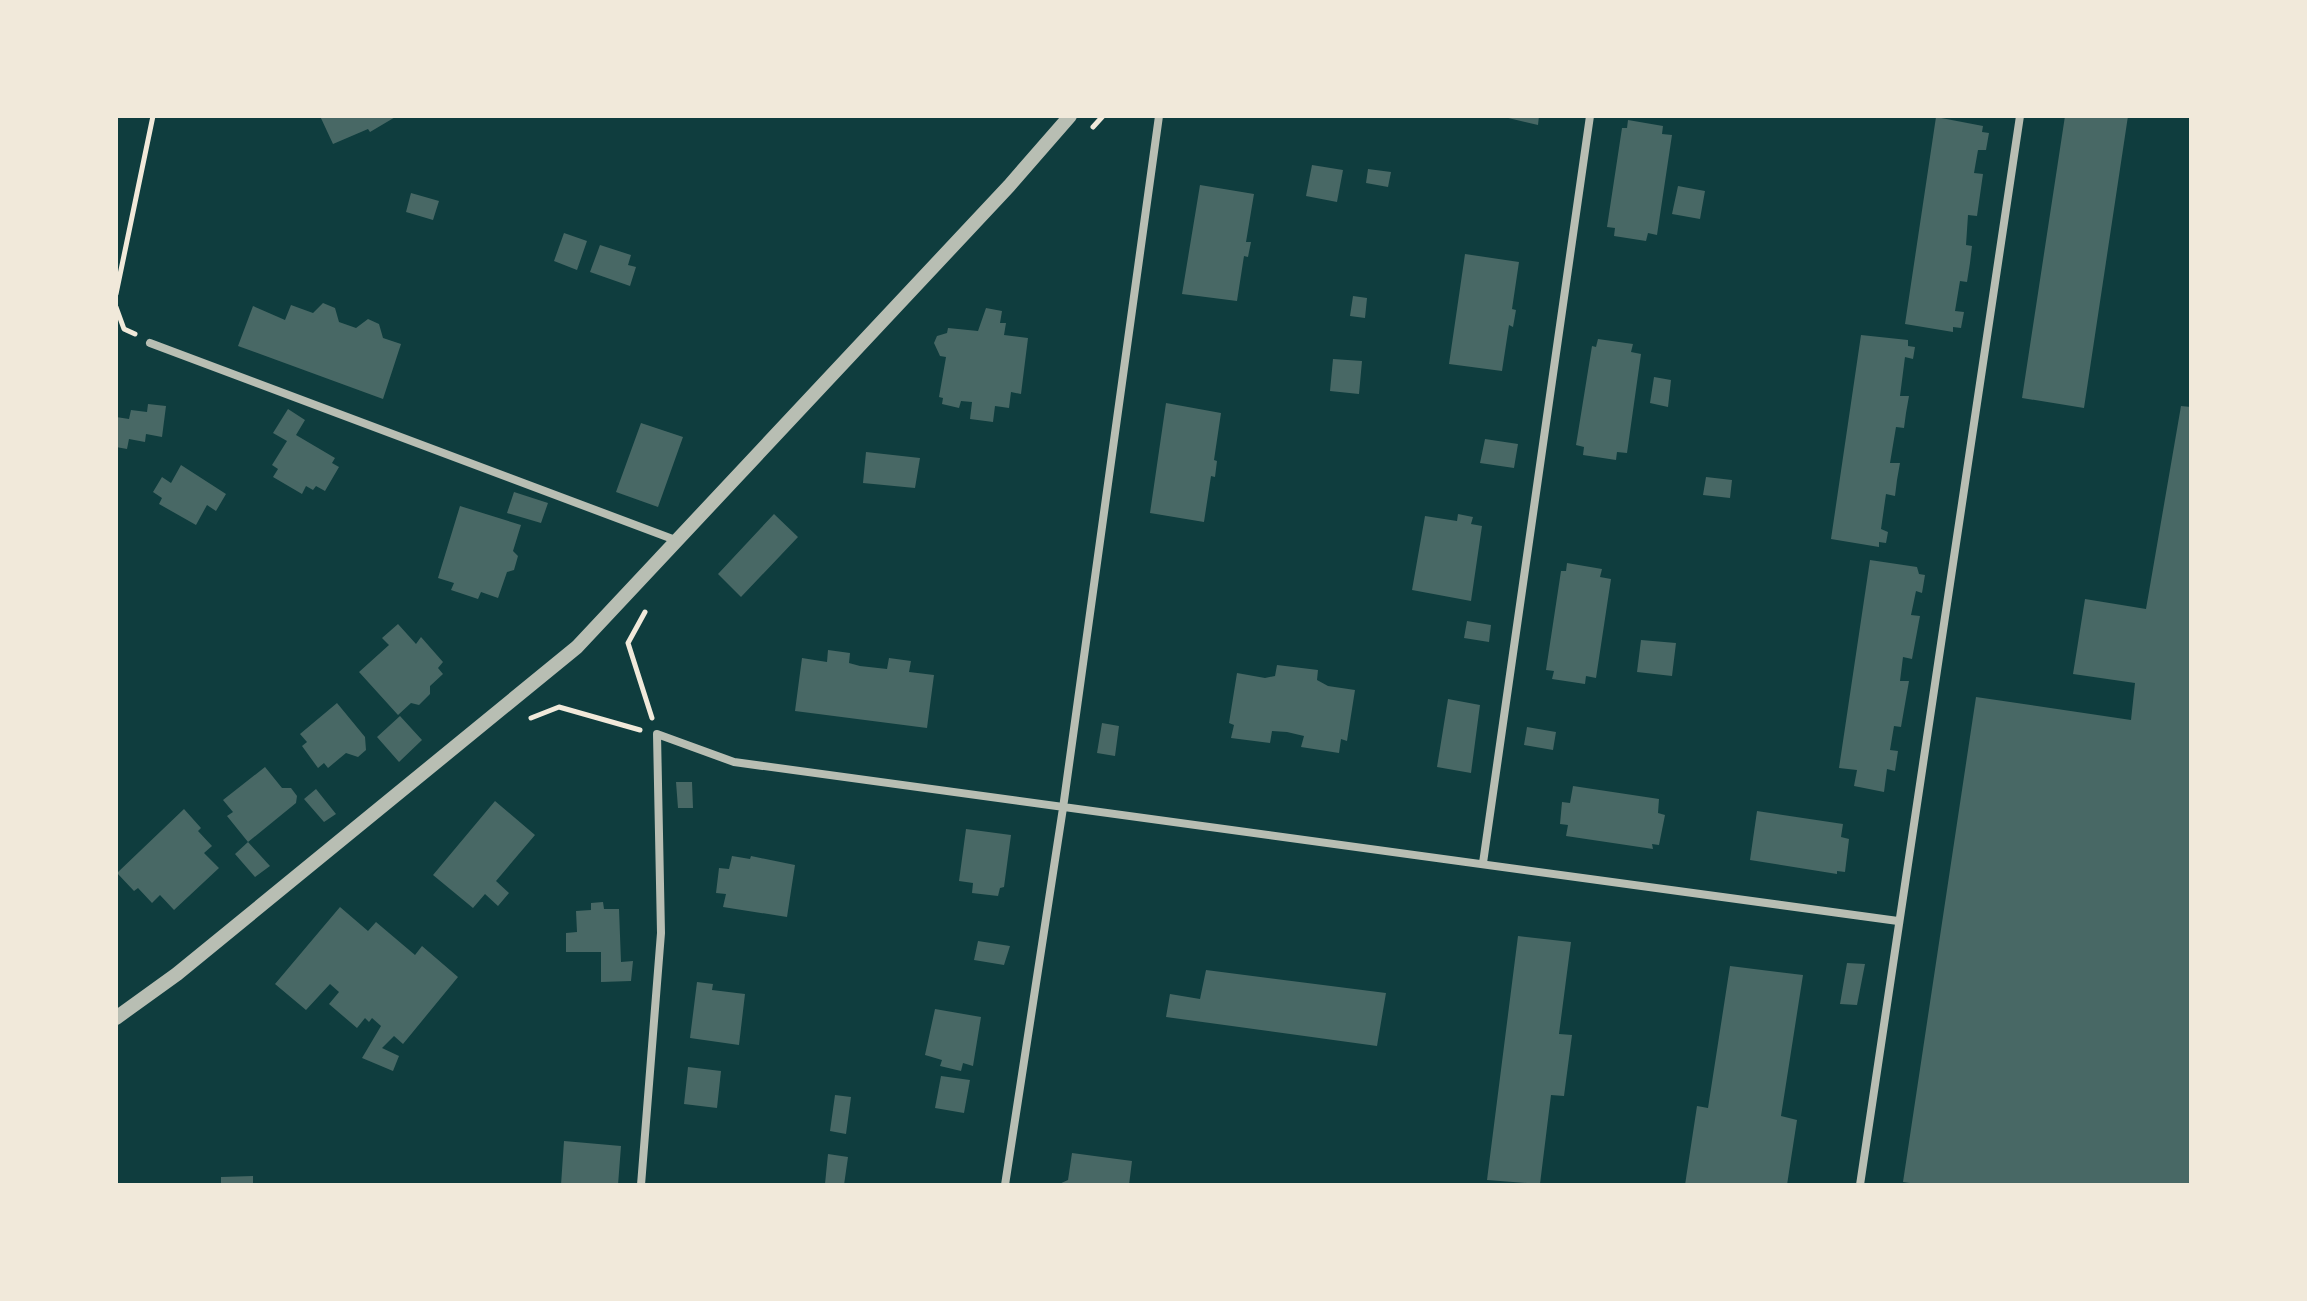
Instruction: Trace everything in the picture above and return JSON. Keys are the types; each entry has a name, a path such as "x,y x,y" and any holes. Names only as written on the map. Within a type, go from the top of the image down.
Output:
{"street":[{"path":"116,1018 177,974 577,647 1009,186 1070,116"},
{"path":"1005,1185 1063,808 1159,116"},
{"path":"1483,863 1590,116"},
{"path":"1860,1185 2020,116"},
{"path":"150,343 678,541"},
{"path":"641,1185 661,933 657,734 734,762 1898,921"}],"path":[{"path":"116,294 153,116"},
{"path":"116,307 124,329 150,343"},
{"path":"643,577 657,591 628,643 657,734"},
{"path":"524,721 559,707 657,734"}],"building":[{"path":"320,116 397,116 370,132 368,129 333,144"},
{"path":"1500,116 1539,116 1538,125"},
{"path":"2065,116 2128,116 2084,408 2022,398"},
{"path":"1936,117 1983,126 1982,132 1989,133 1986,150 1978,150 1974,173 1983,174 1977,216 1968,215 1966,245 1972,246 1970,263 1967,282 1960,281 1955,311 1964,312 1961,328 1953,327 1953,332 1905,324"},
{"path":"1628,120 1663,126 1662,134 1672,135 1657,235 1648,233 1646,241 1614,236 1615,228 1607,227 1622,128 1627,128"},
{"path":"1312,165 1343,170 1337,202 1306,196"},
{"path":"1368,169 1391,172 1388,187 1366,183"},
{"path":"1200,185 1254,194 1246,242 1251,242 1248,257 1244,256 1237,301 1182,294"},
{"path":"1678,186 1705,191 1700,219 1672,214"},
{"path":"411,193 439,201 433,220 406,212"},
{"path":"564,233 587,241 577,270 554,261"},
{"path":"600,245 631,255 628,265 636,267 630,286 590,272"},
{"path":"1465,254 1519,262 1512,309 1516,310 1513,327 1509,325 1502,371 1449,364"},
{"path":"1353,296 1367,298 1365,318 1350,316"},
{"path":"323,303 335,308 339,322 356,328 368,319 379,324 383,338 401,344 383,399 238,346 253,306 285,320 291,305 313,313"},
{"path":"986,308 1002,311 1000,323 1006,323 1004,335 1028,338 1021,394 1011,392 1009,408 995,406 993,422 970,419 972,402 961,401 959,408 942,404 943,398 939,397 946,357 940,356 934,343 937,336 947,333 948,328 978,331"},
{"path":"1861,335 1908,340 1908,346 1915,347 1913,359 1905,357 1900,396 1909,396 1904,428 1896,427 1890,463 1900,463 1895,496 1886,494 1881,529 1888,532 1886,543 1879,542 1879,547 1831,539"},
{"path":"1598,339 1633,344 1631,352 1641,354 1627,453 1617,452 1616,460 1583,455 1584,447 1576,445 1592,346 1596,347"},
{"path":"1333,359 1362,361 1359,394 1330,391"},
{"path":"1654,377 1671,380 1668,407 1650,403"},
{"path":"1166,403 1221,413 1214,460 1217,461 1215,477 1211,476 1204,522 1150,513"},
{"path":"148,404 166,406 162,437 146,434 145,442 129,439 127,449 116,447 116,417 129,419 131,410 147,412"},
{"path":"2181,406 2191,407 2191,1185 1924,1185 1903,1182 1976,697 2131,720 2135,683 2073,674 2085,599 2146,609"},
{"path":"288,409 305,420 296,435 335,458 332,463 339,467 325,491 316,486 313,490 306,486 302,494 273,477 278,469 272,465 287,441 273,433"},
{"path":"641,423 683,437 658,507 616,492"},
{"path":"1485,439 1518,444 1514,468 1480,463"},
{"path":"866,452 920,458 915,488 863,483"},
{"path":"181,465 226,494 216,511 207,505 196,525 159,504 162,498 153,492 162,477 171,483"},
{"path":"1706,477 1732,480 1730,498 1703,495"},
{"path":"514,492 548,503 541,523 507,513"},
{"path":"460,506 521,525 513,551 518,556 514,570 507,572 498,598 481,592 478,599 451,590 454,583 438,578"},
{"path":"774,514 798,537 741,597 718,574"},
{"path":"1458,514 1473,517 1471,524 1482,526 1471,601 1412,590 1425,516 1457,521"},
{"path":"1870,560 1917,567 1919,574 1925,575 1922,593 1916,591 1911,615 1920,616 1912,659 1903,657 1900,681 1909,681 1901,727 1894,726 1890,750 1898,751 1895,771 1887,769 1884,792 1854,786 1857,770 1839,768"},
{"path":"1567,563 1602,569 1600,577 1611,579 1596,678 1586,676 1585,684 1552,679 1554,671 1546,670 1561,571 1566,571"},
{"path":"1467,621 1491,625 1489,642 1464,638"},
{"path":"398,624 416,644 421,637 443,662 438,668 443,674 430,686 430,694 419,705 411,703 398,715 359,672 389,645 382,638"},
{"path":"1641,640 1676,643 1672,676 1637,672"},
{"path":"828,650 850,653 849,663 860,666 887,669 889,658 911,661 909,672 934,675 927,728 795,711 802,658 827,662"},
{"path":"1277,665 1318,670 1317,680 1328,686 1355,690 1347,741 1341,739 1339,753 1301,747 1304,736 1287,732 1272,731 1270,743 1231,738 1234,725 1229,723 1237,673 1265,678 1275,676"},
{"path":"1448,699 1480,705 1471,773 1437,767"},
{"path":"337,703 365,737 366,750 358,757 346,753 328,768 324,763 318,768 302,746 307,742 300,734"},
{"path":"400,716 422,740 399,762 377,737"},
{"path":"1102,723 1119,726 1115,756 1097,753"},
{"path":"1527,727 1556,732 1553,750 1524,745"},
{"path":"265,767 282,788 291,788 297,796 296,803 248,842 227,816 233,812 223,800"},
{"path":"676,782 692,782 693,808 678,808"},
{"path":"1573,786 1659,799 1658,813 1665,815 1659,845 1652,844 1653,849 1566,836 1568,825 1560,824 1562,802 1570,803"},
{"path":"316,789 336,814 324,822 304,799"},
{"path":"495,801 535,835 496,881 509,893 498,906 485,894 473,908 433,875"},
{"path":"184,809 212,846 204,853 219,868 174,910 160,895 152,903 138,888 134,891 117,873"},
{"path":"1757,811 1843,824 1841,837 1849,839 1845,872 1837,871 1837,874 1750,860"},
{"path":"966,829 1011,835 1004,887 1000,888 998,896 972,893 973,883 959,881"},
{"path":"248,842 270,866 255,877 235,854"},
{"path":"732,856 750,859 751,856 795,865 787,917 723,907 726,894 716,893 719,868 729,869"},
{"path":"603,902 604,909 619,909 621,962 633,961 631,981 601,982 601,952 566,952 566,933 577,932 576,911 591,910 591,903"},
{"path":"340,907 368,931 376,922 415,955 422,946 458,977 403,1044 394,1036 382,1048 399,1056 393,1071 362,1058 381,1026 372,1018 369,1022 365,1018 357,1028 329,1004 339,992 330,984 306,1010 275,984"},
{"path":"1518,936 1571,942 1559,1034 1572,1035 1564,1096 1551,1095 1540,1184 1487,1180"},
{"path":"978,941 1010,946 1004,965 974,960"},
{"path":"1847,963 1865,964 1857,1005 1840,1004"},
{"path":"1730,966 1803,975 1781,1116 1797,1120 1787,1185 1685,1185 1697,1106 1708,1108"},
{"path":"1206,970 1386,993 1377,1046 1166,1017 1170,994 1200,999"},
{"path":"697,982 713,984 712,990 745,994 739,1045 690,1038"},
{"path":"935,1009 981,1017 973,1066 963,1063 961,1071 940,1066 942,1060 925,1055"},
{"path":"688,1067 721,1071 717,1108 684,1104"},
{"path":"941,1076 970,1080 964,1113 935,1108"},
{"path":"835,1095 851,1097 846,1134 830,1131"},
{"path":"564,1141 621,1146 618,1185 561,1185"},
{"path":"1072,1153 1132,1161 1129,1185 1057,1185 1068,1180"},
{"path":"828,1154 848,1157 844,1185 825,1184"},
{"path":"253,1176 253,1185 221,1185 221,1177"}]}
